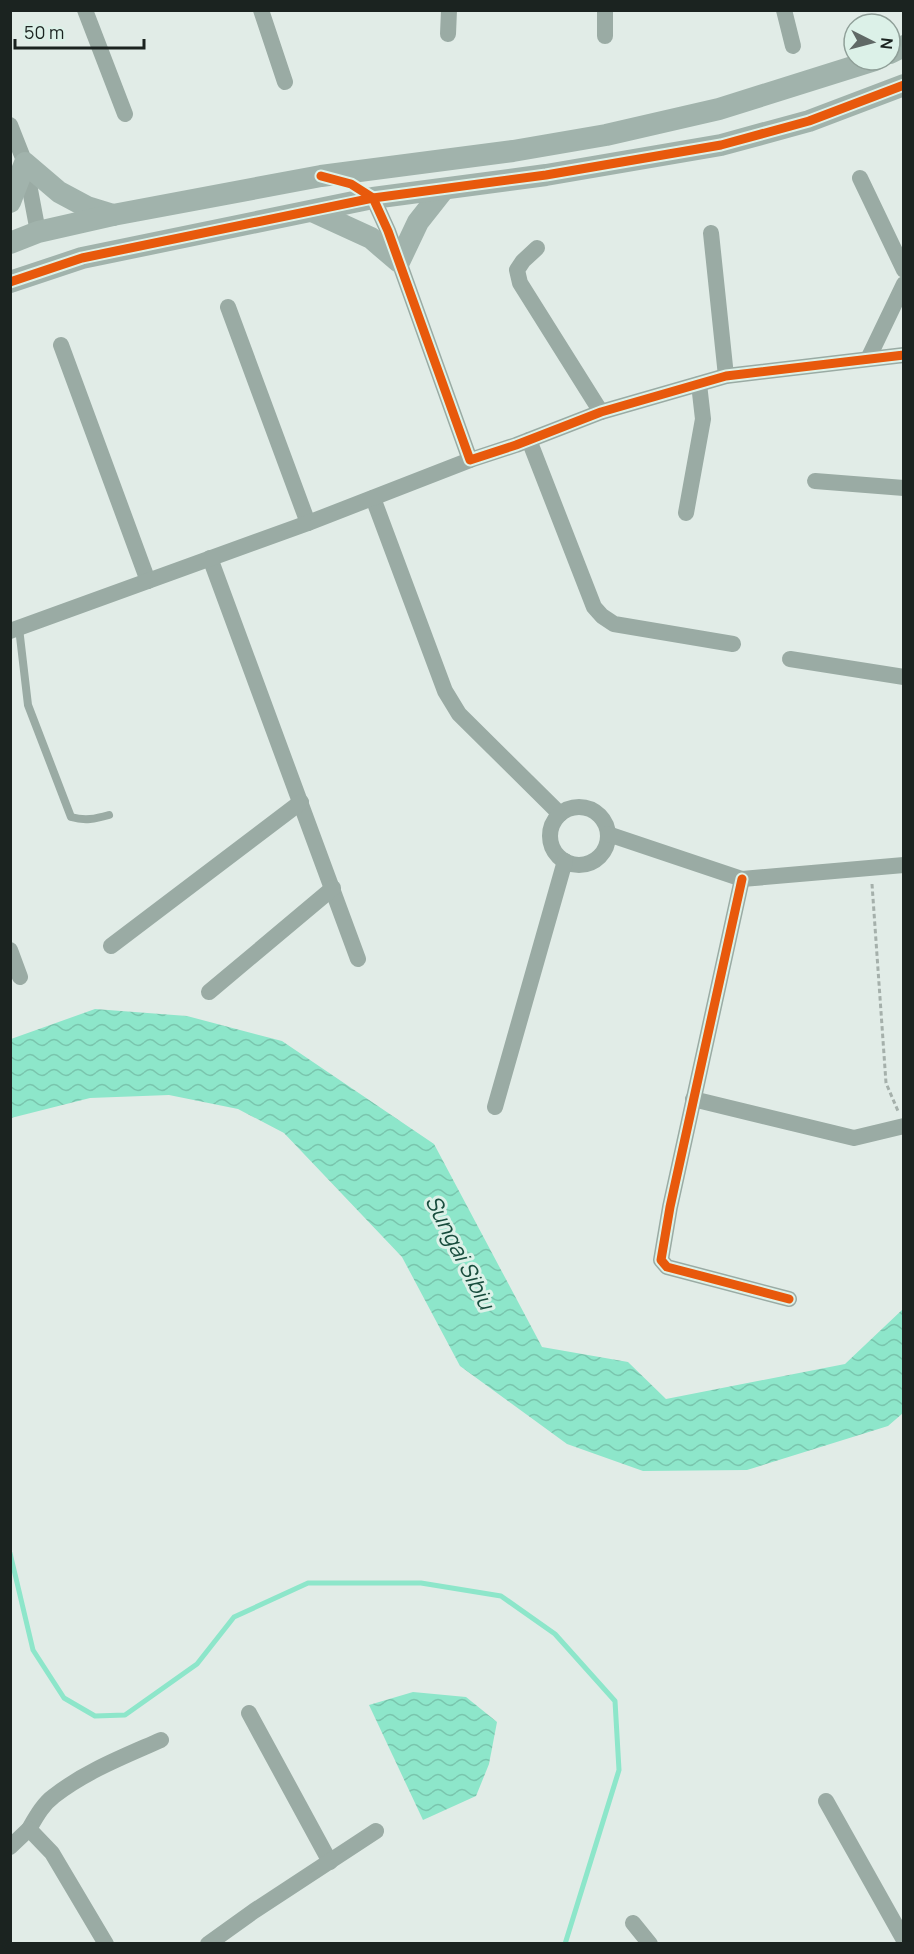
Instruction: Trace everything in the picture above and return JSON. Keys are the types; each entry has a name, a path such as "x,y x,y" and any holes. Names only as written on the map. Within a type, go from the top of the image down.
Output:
{"street":[{"path":"85,10 125,114"},
{"path":"261,10 285,82"},
{"path":"448,34 449,10"},
{"path":"605,10 605,36"},
{"path":"784,10 793,46"},
{"path":"10,243 38,232 113,215 321,176 513,151 606,135 719,109 842,70"},
{"path":"10,282 82,258 373,198 546,175 721,145 809,121 903,85"},
{"path":"10,125 25,163 38,232 32,244 23,254 10,260"},
{"path":"25,163 59,192 87,207 113,215"},
{"path":"10,202 25,163"},
{"path":"321,176 351,184 373,198 388,231 470,460"},
{"path":"861,178 903,270"},
{"path":"399,262 418,222 444,189"},
{"path":"312,212 371,238 399,262"},
{"path":"711,233 726,375"},
{"path":"537,248 517,270 520,283 601,412"},
{"path":"868,358 903,284"},
{"path":"228,308 308,523"},
{"path":"61,345 148,581"},
{"path":"15,630 308,523 601,412 726,375 903,355"},
{"path":"686,513 703,419 699,384"},
{"path":"529,440 594,607 602,616 614,624 732,644"},
{"path":"815,481 903,488"},
{"path":"374,498 445,691 459,714 560,814"},
{"path":"210,558 358,959"},
{"path":"790,659 903,677"},
{"path":"111,946 301,802"},
{"path":"577,806 590,809 604,821 608,834 605,849 594,860 580,865 565,861 553,849 550,839 553,823 560,814 577,806"},
{"path":"608,834 742,879 903,865"},
{"path":"495,1107 565,861"},
{"path":"742,879 663,1237 661,1260 667,1267 789,1299"},
{"path":"209,992 333,888"},
{"path":"10,950 20,977"},
{"path":"693,1099 854,1138 901,1120"},
{"path":"249,1713 330,1862"},
{"path":"10,1847 29,1829 41,1810 54,1796 97,1768 161,1740"},
{"path":"826,1801 903,1940"},
{"path":"29,1829 52,1853 106,1944"},
{"path":"208,1944 376,1831"},
{"path":"633,1923 650,1944"}],"lane":[{"path":"15,630 28,705 71,817 92,820 109,814"}],"path":[{"path":"871,867 886,1083 901,1120"}],"water":[{"name":"Sungai Sibiu","path":"95,1009 187,1016 282,1041 434,1144 542,1347 628,1362 666,1399 845,1364 903,1309 903,1413 888,1426 747,1470 643,1471 567,1444 460,1366 402,1257 284,1133 238,1109 169,1095 90,1098 11,1118 11,1039"},
{"path":"413,1692 466,1697 497,1722 489,1764 476,1796 423,1820 369,1705"}],"waterway":[{"path":"10,1553 33,1650 64,1698 95,1716 125,1715 197,1664 234,1617 308,1583 421,1583 501,1596 555,1634 615,1701 619,1770 565,1944"}],"cycle path":[{"path":"10,282 82,258 373,198 546,175 721,145 809,121 904,85"},
{"path":"321,176 351,184 373,198 388,231 470,460 601,412 726,376 904,355"},
{"path":"742,879 670,1207 661,1260 667,1267 789,1299"}]}
